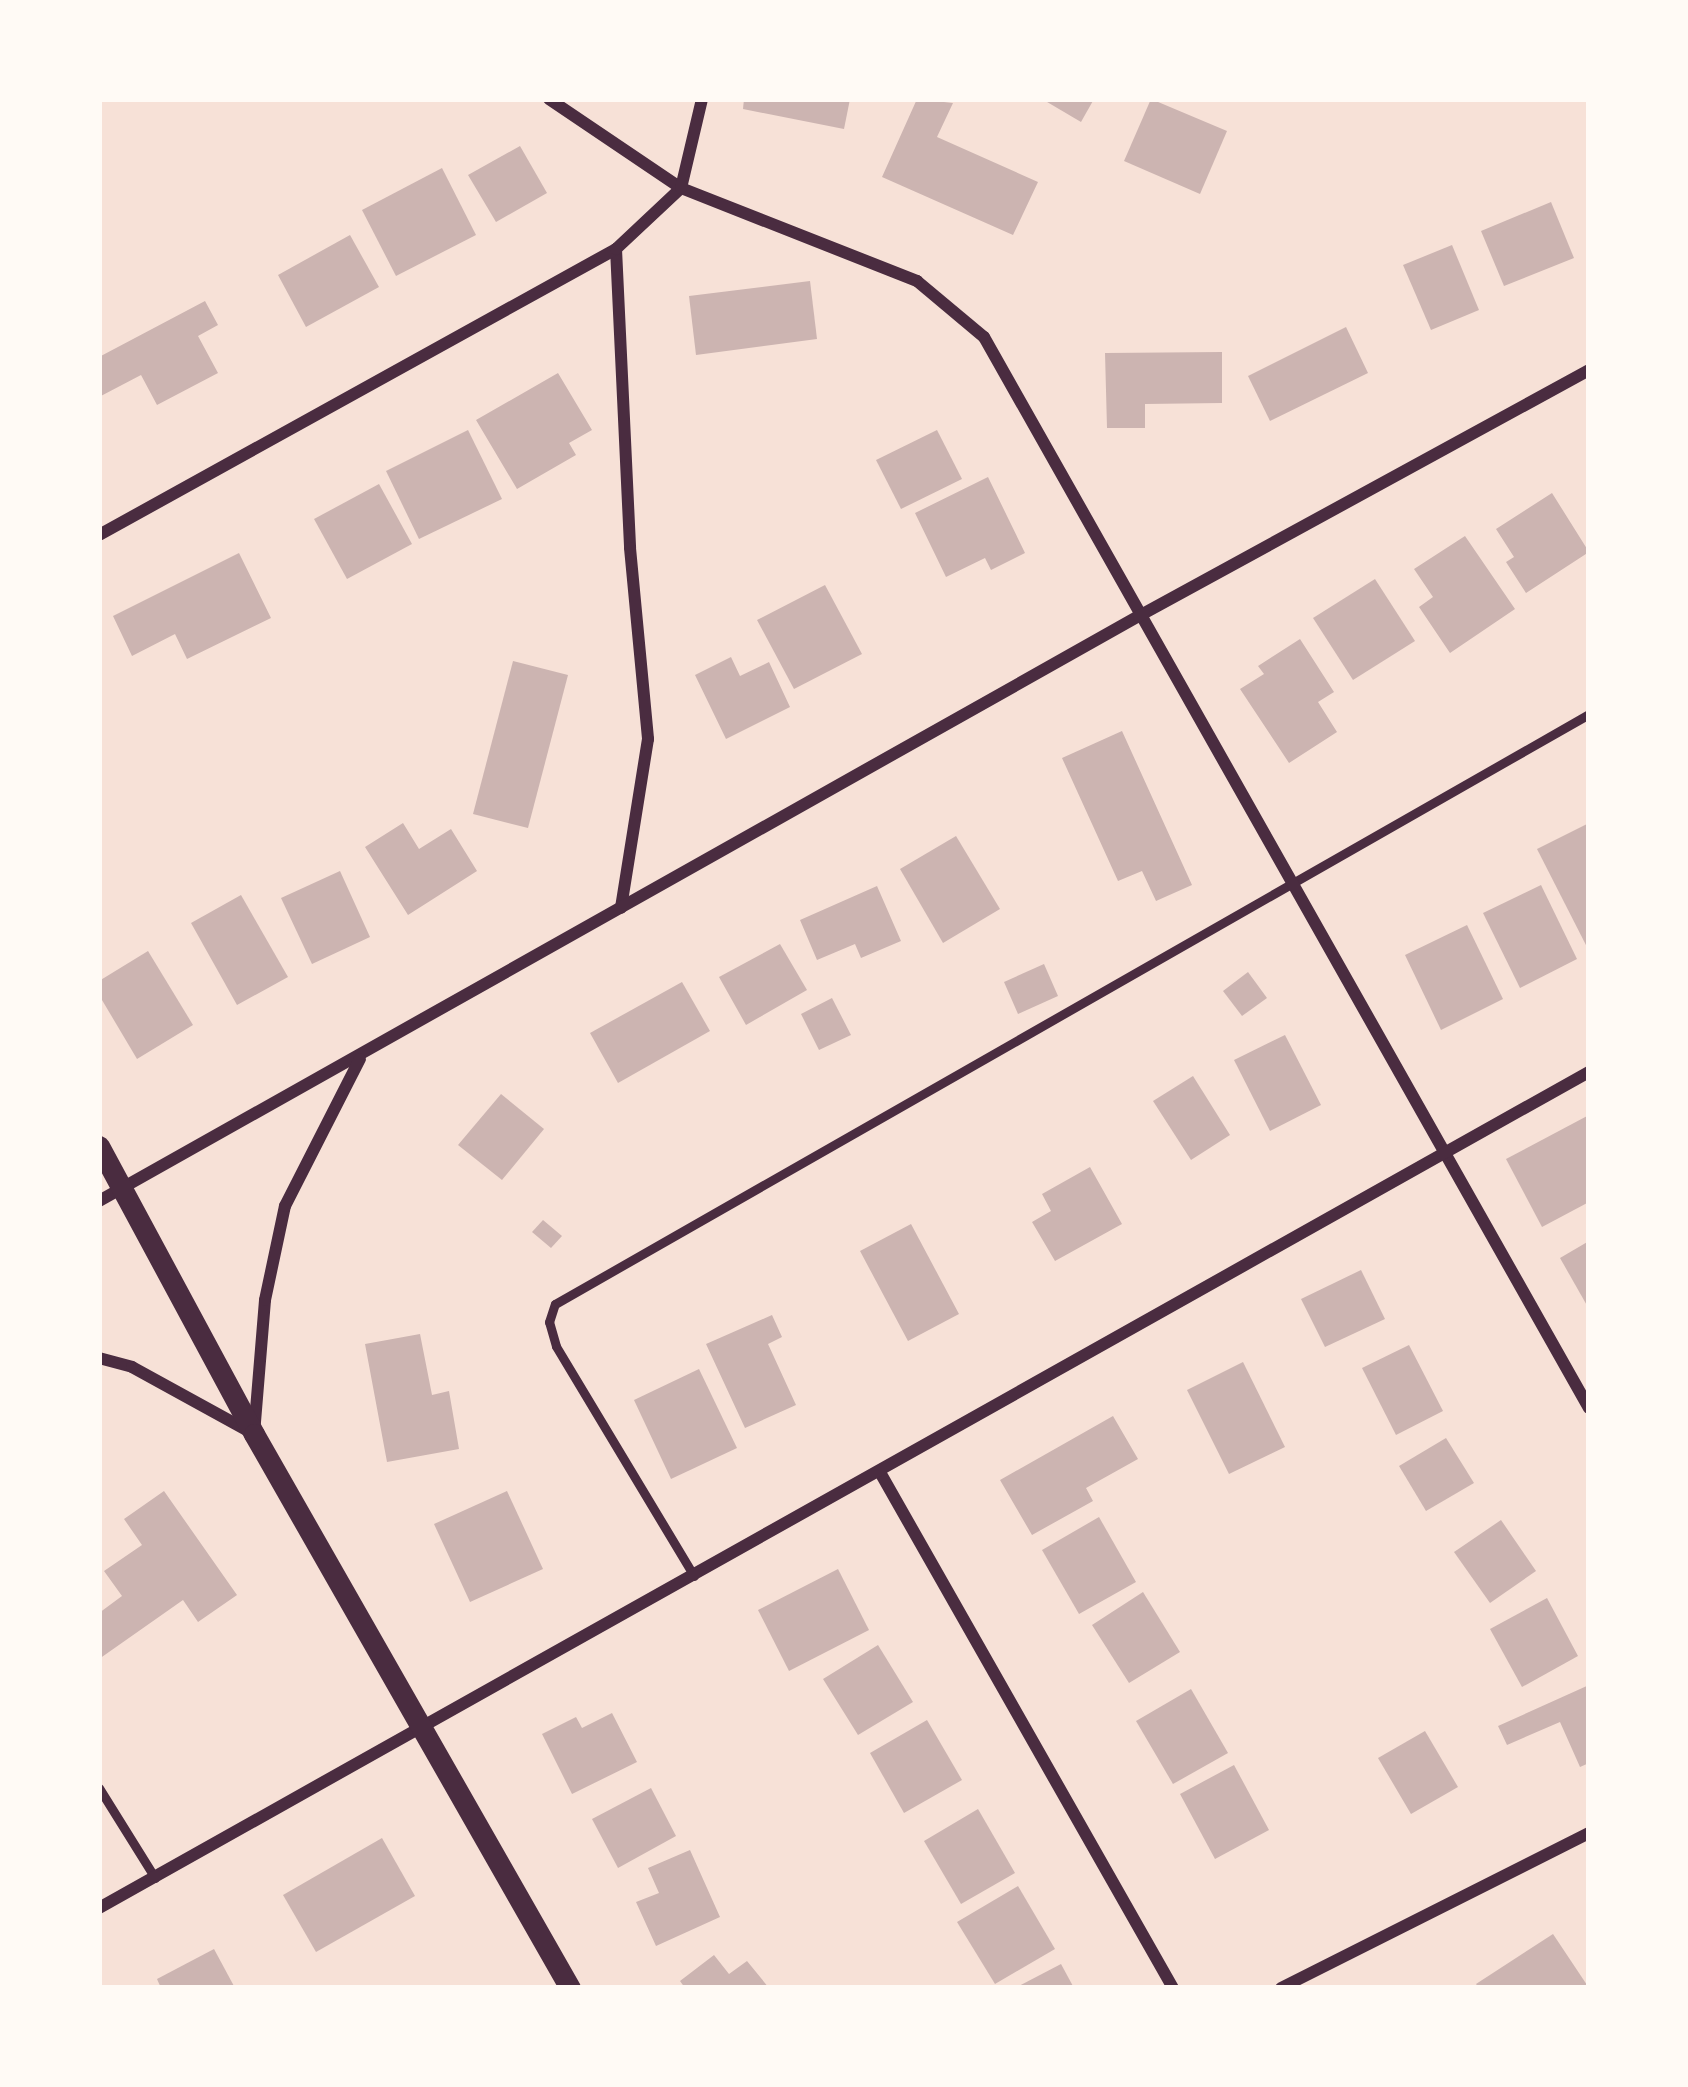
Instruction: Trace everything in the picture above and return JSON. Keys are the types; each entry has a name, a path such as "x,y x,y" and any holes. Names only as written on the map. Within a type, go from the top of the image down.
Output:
{"street":[{"path":"549,99 681,188 917,281 984,337 1589,1408"},
{"path":"99,535 616,249 681,188 702,99"},
{"path":"616,249 630,548 648,739 621,908"},
{"path":"99,1201 1139,616 1589,370"},
{"path":"254,1433 265,1300 285,1206 362,1055"},
{"path":"99,1908 881,1474 1589,1072"},
{"path":"99,1146 254,1433 570,1988"},
{"path":"99,1358 133,1367 254,1433"},
{"path":"881,1474 1172,1988"},
{"path":"1281,1988 1589,1833"}],"lane":[{"path":"694,1576 556,1346 549,1322 555,1304 1589,715"},
{"path":"99,1788 154,1878"}],"building":[{"path":"744,99 850,99 844,129 743,109"},
{"path":"917,99 953,103 937,137 1038,182 1013,235 882,177"},
{"path":"1042,99 1094,99 1081,122"},
{"path":"1151,99 1227,131 1200,194 1124,161"},
{"path":"520,146 547,193 496,222 468,175"},
{"path":"442,168 476,235 396,276 362,210"},
{"path":"1551,202 1574,258 1504,286 1481,231"},
{"path":"350,235 379,287 306,327 278,275"},
{"path":"1452,245 1479,310 1431,330 1403,265"},
{"path":"810,281 817,339 696,355 689,296"},
{"path":"205,301 218,325 198,336 218,373 157,405 141,375 99,397 99,357"},
{"path":"1346,327 1368,373 1270,421 1248,376"},
{"path":"1222,352 1222,403 1145,404 1145,428 1107,428 1105,353"},
{"path":"558,373 592,430 569,443 576,455 517,489 476,420"},
{"path":"468,430 502,499 419,539 386,471"},
{"path":"937,430 962,479 901,509 876,460"},
{"path":"988,477 1025,553 991,570 985,558 946,577 915,513"},
{"path":"379,484 412,544 347,579 314,519"},
{"path":"1552,493 1589,552 1526,593 1506,562 1514,557 1496,529"},
{"path":"1465,536 1515,609 1450,653 1419,607 1433,597 1414,569"},
{"path":"239,553 271,618 187,659 175,634 132,656 113,616"},
{"path":"1375,579 1415,641 1353,680 1313,618"},
{"path":"825,585 862,654 794,689 757,620"},
{"path":"1300,639 1334,692 1318,702 1337,732 1289,763 1240,689 1264,674 1258,666"},
{"path":"731,657 740,676 769,662 790,707 726,739 695,675"},
{"path":"513,661 568,675 528,828 473,814"},
{"path":"1122,731 1192,885 1156,901 1142,871 1118,881 1062,758"},
{"path":"403,823 419,849 451,829 477,871 408,915 365,847"},
{"path":"1589,823 1589,951 1537,849"},
{"path":"956,836 1000,909 943,943 900,869"},
{"path":"340,871 370,937 312,964 281,898"},
{"path":"1541,885 1577,959 1520,988 1483,913"},
{"path":"877,886 901,941 861,958 855,944 817,960 800,920"},
{"path":"241,895 288,977 237,1005 191,923"},
{"path":"1467,925 1503,999 1441,1030 1405,955"},
{"path":"780,944 807,990 746,1025 719,977"},
{"path":"148,951 193,1025 137,1059 99,995 99,981"},
{"path":"1044,964 1058,996 1018,1014 1004,982"},
{"path":"1248,972 1267,998 1242,1016 1223,991"},
{"path":"682,982 710,1031 618,1083 590,1033"},
{"path":"832,998 851,1035 819,1050 801,1014"},
{"path":"1285,1035 1321,1105 1270,1131 1234,1060"},
{"path":"1193,1076 1230,1135 1191,1160 1153,1101"},
{"path":"501,1094 544,1129 502,1180 458,1145"},
{"path":"1589,1115 1589,1202 1542,1227 1506,1159"},
{"path":"1090,1167 1122,1224 1055,1261 1032,1222 1051,1211 1042,1194"},
{"path":"543,1220 562,1236 551,1248 532,1232"},
{"path":"911,1224 959,1314 908,1341 860,1251"},
{"path":"1589,1241 1589,1309 1560,1258"},
{"path":"1361,1270 1385,1319 1325,1347 1301,1299"},
{"path":"772,1315 782,1337 768,1344 796,1405 745,1428 706,1344"},
{"path":"420,1334 432,1395 449,1391 459,1449 387,1462 365,1344"},
{"path":"1409,1345 1443,1411 1396,1435 1362,1368"},
{"path":"1243,1362 1285,1447 1229,1474 1187,1390"},
{"path":"699,1369 737,1448 671,1479 634,1400"},
{"path":"1113,1416 1138,1459 1086,1488 1093,1501 1032,1535 1000,1480"},
{"path":"1446,1438 1474,1483 1426,1511 1399,1466"},
{"path":"164,1491 237,1595 198,1622 183,1600 99,1659 99,1613 122,1596 104,1571 142,1545 124,1519"},
{"path":"507,1491 543,1569 470,1602 434,1524"},
{"path":"1099,1517 1136,1582 1079,1614 1042,1550"},
{"path":"1501,1520 1536,1571 1490,1603 1454,1552"},
{"path":"838,1569 869,1630 789,1671 758,1610"},
{"path":"1143,1592 1180,1652 1129,1683 1092,1625"},
{"path":"1547,1598 1578,1656 1522,1687 1490,1629"},
{"path":"878,1645 913,1702 858,1735 823,1679"},
{"path":"1589,1685 1589,1763 1580,1767 1560,1722 1507,1745 1498,1726"},
{"path":"1191,1689 1228,1753 1173,1784 1136,1721"},
{"path":"612,1713 637,1762 572,1794 542,1734 576,1717 582,1728"},
{"path":"927,1720 962,1780 904,1813 870,1753"},
{"path":"1425,1731 1458,1787 1411,1814 1378,1758"},
{"path":"1234,1765 1269,1830 1215,1859 1180,1794"},
{"path":"651,1788 676,1836 618,1868 592,1819"},
{"path":"978,1809 1015,1873 961,1904 924,1841"},
{"path":"382,1838 415,1896 316,1952 283,1895"},
{"path":"690,1850 720,1917 656,1946 636,1902 659,1893 648,1868"},
{"path":"1018,1886 1055,1949 995,1984 957,1922"},
{"path":"1553,1934 1589,1988 1479,1988 1476,1984"},
{"path":"214,1949 235,1988 161,1988 157,1979"},
{"path":"714,1955 729,1974 747,1961 769,1988 685,1988 680,1981"},
{"path":"1061,1964 1074,1988 1015,1988"}]}
